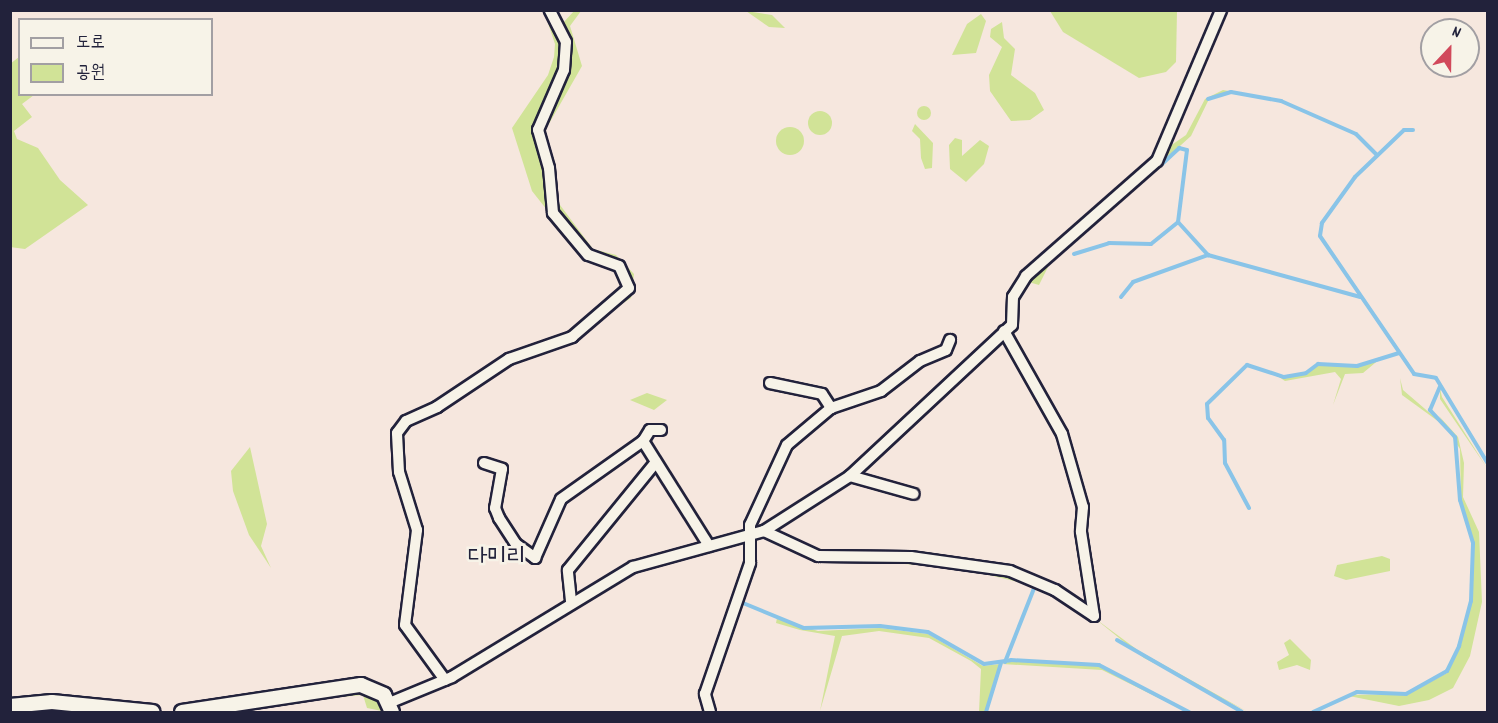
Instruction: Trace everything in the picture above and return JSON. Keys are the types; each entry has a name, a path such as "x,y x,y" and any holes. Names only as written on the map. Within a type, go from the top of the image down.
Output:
{"street":[{"path":"445,680 405,625 417,530 399,472 397,433 406,421 437,407 509,359 572,337 629,288 619,266 588,255 553,213 549,168 538,130 564,70 566,49 550,10"},
{"path":"182,712 207,711 256,697 361,685 376,688 391,708 445,680 571,601 633,567 764,531 850,476 1014,321 1013,297 1026,276 1157,161 1221,10"},
{"path":"764,531 818,556 912,557 1010,571 1055,590 1094,616 1080,532 1083,507 1062,434 1004,331"},
{"path":"710,712 705,694 750,563 748,537 787,445 831,408 881,391 920,361 946,350 950,340"},
{"path":"770,383 822,394 831,408"},
{"path":"484,463 502,469 495,508 516,544 535,558 561,499 643,441 650,430 661,430"},
{"path":"643,441 709,546"},
{"path":"571,601 568,570 656,462"},
{"path":"850,476 914,494"},
{"path":"10,706 52,702 153,712"}],"green space":[{"path":"544,11 561,34 563,62 534,127 547,169 551,215 532,191 512,128 548,75 554,57 555,44"},
{"path":"574,11 581,11 570,26 582,66 542,136 571,64 563,23"},
{"path":"746,11 772,15 785,28 769,27"},
{"path":"1050,11 1177,11 1176,62 1166,72 1139,78 1063,32"},
{"path":"981,14 986,21 976,53 952,55 967,24"},
{"path":"1002,22 1004,38 1015,49 1011,75 1035,93 1044,110 1030,120 1011,121 990,91 989,75 1002,47 990,37 991,29"},
{"path":"18,58 18,96 33,96 22,104 32,117 14,131 17,139 38,148 60,180 88,205 25,249 10,247 10,64"},
{"path":"1223,90 1286,101 1231,92 1210,97 1191,136 1050,263 1039,285 1025,281 1163,151 1186,135 1205,99"},
{"path":"921,106 927,106 931,113 927,120 921,120 917,116 917,110"},
{"path":"820,111 828,115 832,123 828,131 820,135 812,131 808,123 812,115"},
{"path":"915,124 933,143 932,168 925,169 921,158 920,139 912,131"},
{"path":"790,127 800,131 804,141 800,151 790,155 780,151 776,141 780,131"},
{"path":"955,138 962,140 962,156 980,140 989,146 984,164 966,182 950,169 949,145"},
{"path":"554,197 593,249 616,255 634,274 631,298 605,315 631,283 629,276 588,251 556,210"},
{"path":"1381,358 1363,373 1345,374 1333,405 1341,379 1335,372 1285,381 1273,373 1284,377 1306,374 1318,365 1358,367"},
{"path":"1400,378 1403,390 1446,427 1402,395"},
{"path":"1440,389 1442,397 1487,468 1440,399"},
{"path":"647,393 667,400 654,410 630,400"},
{"path":"1439,416 1458,437 1464,463 1463,497 1479,532 1482,602 1470,656 1453,688 1429,700 1399,706 1349,696 1318,712 1347,695 1408,694 1447,673 1460,646 1472,601 1474,543 1461,499 1460,449"},
{"path":"250,447 267,524 261,546 271,568 249,535 233,491 231,471"},
{"path":"1382,556 1390,559 1390,571 1346,580 1334,576 1337,565"},
{"path":"807,557 914,560 1010,574 1034,586 960,568"},
{"path":"1093,617 1139,651 1248,712 1144,658"},
{"path":"777,618 818,631 880,628 928,634 983,666 1000,664 985,712 979,712 981,669 971,661 929,638 879,631 842,636 820,711 835,636 776,623"},
{"path":"1290,639 1311,660 1310,670 1297,665 1279,670 1277,662 1289,655 1284,643"},
{"path":"1012,661 1100,666 1187,712 1102,670 1002,664"},
{"path":"361,690 377,697 387,712 367,708 363,695 259,704 248,712 210,711 261,700"},
{"path":"24,706 113,712 11,712"}],"waterway":[{"path":"1208,99 1231,92 1281,101 1356,134 1377,155"},
{"path":"1413,130 1404,130 1355,177 1322,223 1320,236 1414,374 1436,378 1488,464"},
{"path":"1161,165 1179,148 1187,150 1178,222 1208,255 1360,297"},
{"path":"1074,254 1109,243 1151,244 1178,222"},
{"path":"1121,297 1133,282 1208,255"},
{"path":"1249,508 1225,463 1224,440 1208,418 1207,404 1247,365 1284,377 1306,373 1318,364 1357,366 1399,353"},
{"path":"1313,712 1357,692 1406,694 1447,671 1459,646 1471,601 1473,543 1460,500 1455,437 1430,410 1440,387"},
{"path":"1005,662 1035,586"},
{"path":"743,603 804,628 880,626 928,632 984,664 1011,660 1099,665 1189,712"},
{"path":"1117,640 1242,712"},
{"path":"986,712 1001,663"}],"district":[{"name":"다미리","path":"497,559"}]}
